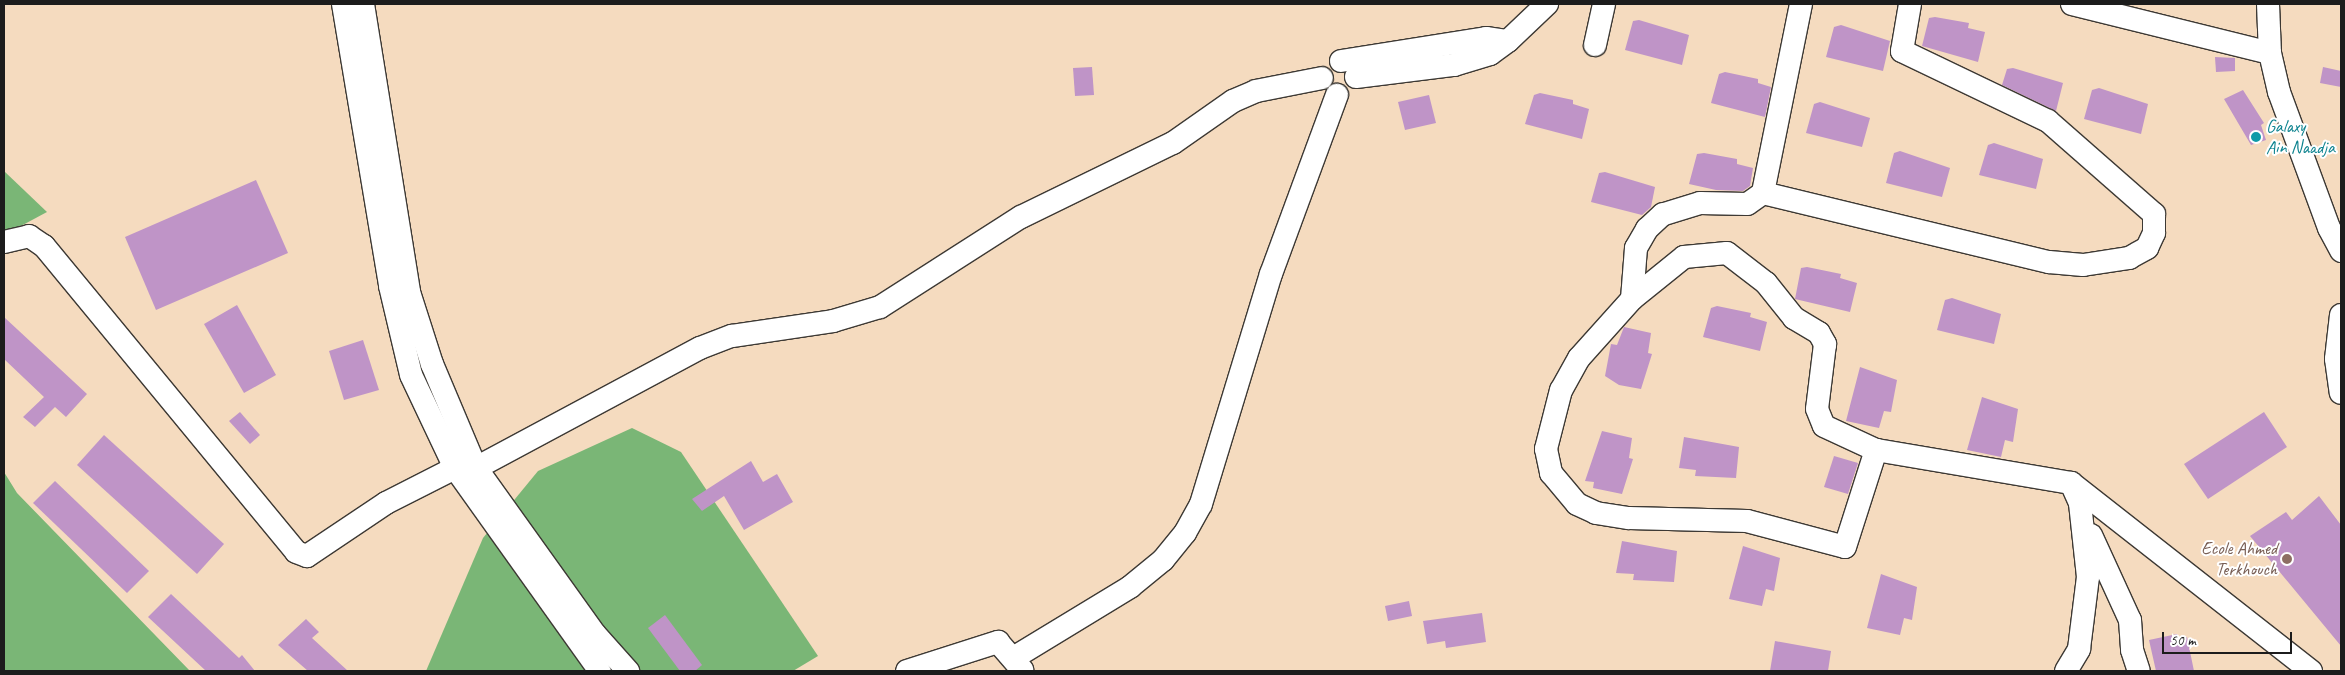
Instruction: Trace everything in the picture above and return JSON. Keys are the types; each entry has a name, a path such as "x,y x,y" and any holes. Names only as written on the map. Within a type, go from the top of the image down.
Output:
{"street":[{"path":"343,4 390,286 411,375 465,468 600,671"},
{"path":"363,4 409,292 465,468 596,634 628,671"},
{"path":"1348,69 1348,92 1337,95 1326,89 1322,78 1329,64 1348,69 1454,65 1490,54 1508,41 1547,4"},
{"path":"1595,45 1604,4"},
{"path":"1632,299 1636,248 1646,229 1663,214 1700,203 1747,204 1763,193 1800,4"},
{"path":"1763,193 2049,262 2083,265 2129,258 2147,248 2154,233 2154,214 2048,121 1902,51 1910,4"},
{"path":"2072,4 2270,53"},
{"path":"2268,4 2270,53 2296,139 2341,251"},
{"path":"4,242 29,236 44,246 301,556 314,552 386,504 465,468 700,348 732,336 833,321 880,307 1021,218 1174,143 1233,101 1256,91 1322,78"},
{"path":"906,671 998,642 1019,664 1130,587 1163,560 1185,532 1202,504 1271,274 1337,95"},
{"path":"1876,450 1844,547 1747,521 1629,518 1577,504 1551,473 1546,449 1552,415 1579,358 1632,299 1684,257 1727,253 1744,262 1794,318 1819,332 1825,344 1817,409 1824,426 1876,450 2076,493 2311,671"},
{"path":"2341,315 2336,359 2341,393"},
{"path":"2066,671 2079,649 2085,616 2088,577 2076,493"},
{"path":"2076,493 2097,554 2130,620 2132,650 2139,671"}],"green space":[{"path":"4,171 47,212 4,235"},
{"path":"632,428 681,452 818,656 793,671 426,671 483,538 538,471"},
{"path":"4,472 17,493 190,671 4,671"}],"building":[{"path":"1935,17 1969,23 1968,28 1985,32 1978,62 1922,46 1929,18"},
{"path":"1639,20 1689,35 1682,65 1625,50 1633,21"},
{"path":"1841,25 1890,41 1883,71 1826,57 1834,27"},
{"path":"2215,57 2235,58 2235,71 2216,72"},
{"path":"1092,67 1094,95 1075,96 1073,68"},
{"path":"2323,67 2341,71 2341,87 2320,83"},
{"path":"2013,68 2063,83 2056,111 2002,85 2007,69"},
{"path":"1725,72 1758,79 1758,83 1771,87 1765,117 1711,103 1719,74"},
{"path":"2099,88 2148,104 2141,134 2084,119 2092,90"},
{"path":"2243,90 2264,123 2261,125 2266,140 2251,145 2224,99"},
{"path":"1540,93 1573,100 1573,104 1589,109 1582,139 1525,124 1534,95"},
{"path":"1429,95 1436,123 1405,130 1398,102"},
{"path":"1820,102 1870,118 1862,147 1806,133 1814,104"},
{"path":"1994,143 2043,159 2036,189 1979,175 1988,145"},
{"path":"1900,151 1950,168 1942,197 1886,183 1894,153"},
{"path":"1704,153 1737,159 1737,164 1753,168 1750,186 1743,191 1716,190 1689,184 1697,154"},
{"path":"1605,172 1655,187 1651,207 1642,215 1591,202 1599,173"},
{"path":"256,180 288,253 156,310 125,237"},
{"path":"1807,267 1841,274 1840,278 1857,283 1850,312 1795,299 1801,268"},
{"path":"1952,298 2001,314 1994,344 1937,330 1945,300"},
{"path":"237,305 276,375 244,393 204,324"},
{"path":"1717,306 1751,313 1750,317 1767,322 1760,351 1703,337 1711,308"},
{"path":"4,317 87,394 66,417 55,407 35,427 23,417 44,397 4,359"},
{"path":"1624,327 1651,333 1648,353 1652,354 1641,389 1619,385 1605,376 1611,344 1617,345"},
{"path":"363,340 379,390 344,400 329,351"},
{"path":"1860,367 1897,380 1891,412 1884,411 1879,428 1846,421"},
{"path":"1982,397 2018,409 2013,442 2005,440 2001,457 1967,450"},
{"path":"240,412 260,435 250,444 229,421"},
{"path":"2264,412 2287,447 2208,499 2184,464"},
{"path":"1602,431 1632,438 1629,458 1633,459 1622,494 1593,488 1594,482 1585,481"},
{"path":"104,435 224,544 197,574 77,465"},
{"path":"1684,437 1739,447 1736,478 1695,476 1696,470 1679,468"},
{"path":"1834,456 1858,463 1848,494 1824,487"},
{"path":"751,461 763,482 777,474 793,502 744,530 724,496 702,511 692,499"},
{"path":"55,481 149,571 127,593 33,503"},
{"path":"2319,496 2341,525 2341,646 2250,536 2286,512 2292,520"},
{"path":"1622,541 1677,551 1674,582 1633,580 1634,574 1616,573"},
{"path":"1743,546 1780,558 1774,591 1766,589 1762,606 1729,599"},
{"path":"1881,574 1917,587 1912,620 1904,618 1900,635 1867,628"},
{"path":"171,594 239,658 242,655 255,671 206,671 148,617"},
{"path":"1409,601 1412,616 1388,621 1385,606"},
{"path":"1482,613 1486,642 1446,648 1445,641 1427,644 1423,621"},
{"path":"665,615 702,665 695,671 680,671 648,628"},
{"path":"306,619 319,632 312,638 348,671 308,671 278,645"},
{"path":"2177,634 2179,639 2187,637 2194,671 2156,671 2149,640"},
{"path":"1775,641 1831,651 1828,671 1770,671"}],"place":[{"name":"Galaxy Ain Naadja","path":"2256,137"},
{"name":"Ecole Ahmed Terkhouch","path":"2287,559"}]}
